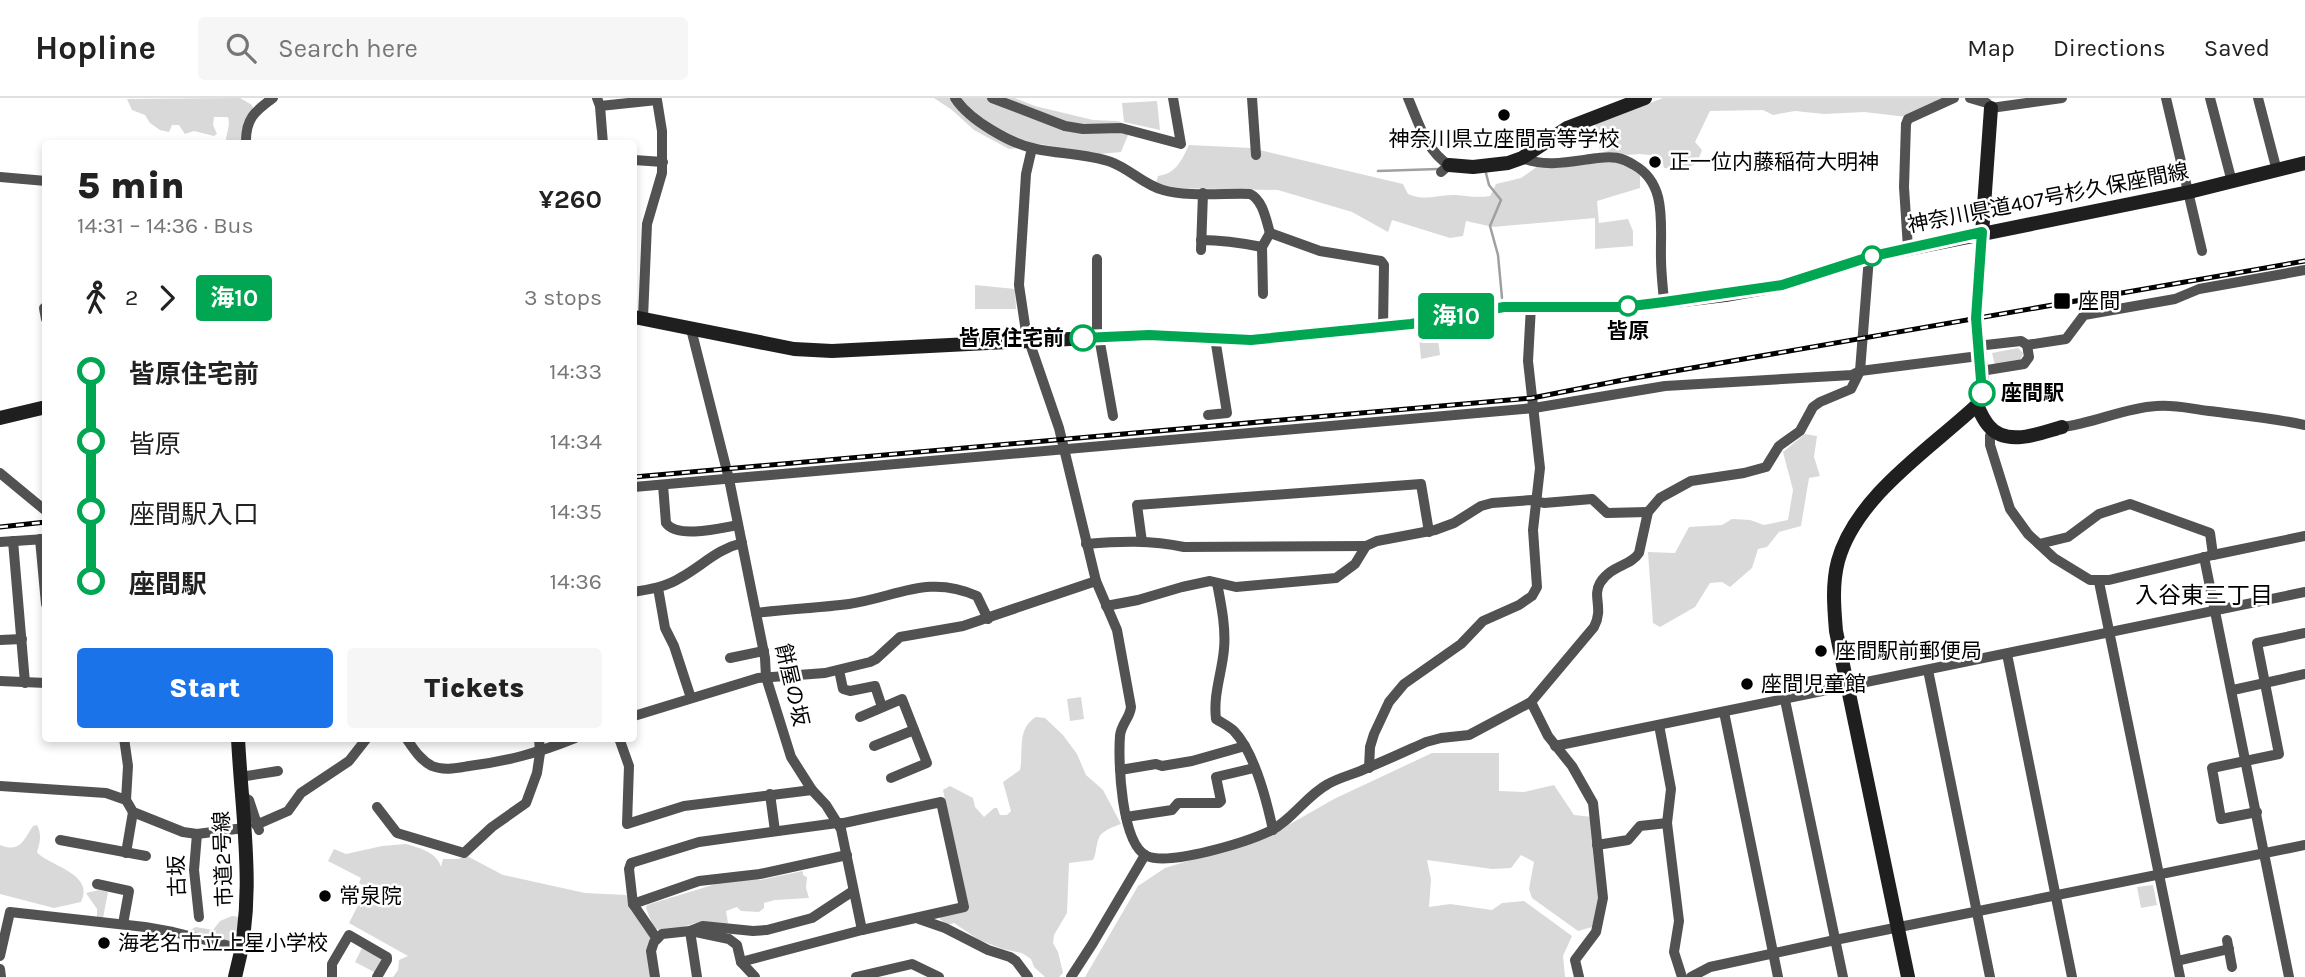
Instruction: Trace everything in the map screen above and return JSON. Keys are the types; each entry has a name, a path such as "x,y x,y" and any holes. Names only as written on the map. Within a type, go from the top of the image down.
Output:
{"main road":[{"path":"1445,169 1508,163 1522,158 1567,128 1645,98"},
{"path":"1908,977 1848,687 1834,610 1834,590 1840,555 1857,521 1882,490 1977,405 1982,393 1976,313 1992,103"},
{"name":"神奈川県道407号杉久保座間線","path":"638,318 794,349 832,351 1149,335 1251,340 1438,320 1493,308 1624,307 1782,285 1869,257 2189,192 2305,163"},
{"path":"1977,405 1988,426 2009,437 2017,438 2062,428"},
{"path":"0,418 42,408"},
{"name":"市道2号線","path":"238,975 253,828 242,796 239,742"}],"street":[{"path":"246,140 245,130 254,112 273,98"},
{"path":"955,98 970,116 985,127 1028,146 1105,160 1164,191 1250,194 1255,196 1270,233 1320,251 1381,261 1384,265 1383,327"},
{"path":"992,98 1065,125 1083,129 1121,128 1181,144 1173,98"},
{"path":"1023,98 1024,111"},
{"path":"1252,98 1256,155"},
{"path":"1408,98 1432,150 1445,169"},
{"path":"1908,248 1906,124 1908,119 1954,98"},
{"path":"1970,98 1987,103 2062,98"},
{"path":"2166,98 2202,251"},
{"path":"2210,98 2232,182"},
{"path":"2258,98 2277,170"},
{"path":"603,140 598,102 657,100 663,162 660,186 647,224 638,318"},
{"path":"1028,146 1019,285 1026,332 1059,428 1096,581 1117,631 1131,707 1120,735 1119,770 1130,835 1144,855 1160,859 1226,846 1273,830 1330,783 1426,742 1469,735 1531,702 1594,627 1600,609 1597,592 1599,584 1613,569 1636,559 1648,512 1660,498 1691,481 1766,467 1779,446 1800,431 1813,407 1851,389 1860,371 1869,257"},
{"path":"1522,158 1541,164 1617,156 1643,171 1652,180 1658,193 1660,209 1664,302"},
{"path":"637,160 663,162"},
{"path":"0,177 42,181"},
{"path":"1203,193 1201,245 1226,240 1262,247"},
{"path":"1263,294 1262,247 1270,233"},
{"path":"1097,260 1098,337 1113,416"},
{"path":"1979,358 2021,341 2027,345 2066,339 2084,315 2175,299 2199,289 2305,270"},
{"path":"1369,768 1374,734 1390,702 1404,684 1461,644 1483,621 1519,605 1532,596 1537,587 1533,530 1540,468 1528,361 1531,306"},
{"name":"餅屋の坂","path":"691,329 729,479 764,651 766,677 791,757 837,822"},
{"path":"1208,415 1227,412 1215,338"},
{"path":"637,487 1534,408 1665,386 1852,375 1860,371 1979,358 2024,364 2029,357 2027,345"},
{"path":"2062,428 2084,425 2121,412 2156,406 2178,406 2305,425"},
{"path":"1993,430 1990,444 2010,509 2028,534 2054,558 2090,580 2099,582 2305,536"},
{"path":"0,472 42,507"},
{"path":"1142,542 1137,505 1421,484 1429,532"},
{"path":"663,485 666,523 670,528 678,531 738,526"},
{"path":"1086,544 1142,542 1184,547 1366,546 1377,541 1429,532 1454,523 1481,506 1532,500 1544,503 1592,499 1608,513 1648,512"},
{"path":"2039,544 2068,537 2099,514 2130,504 2210,533 2209,556 2216,611 2289,977"},
{"path":"0,542 42,539"},
{"path":"13,541 25,683"},
{"path":"637,592 658,588 680,579 716,554 742,543"},
{"path":"1106,606 1210,580 1236,587 1336,578 1354,564 1366,546"},
{"path":"637,715 766,677 803,676 839,670 876,659 900,637 988,619 1096,581"},
{"path":"2099,582 2180,977"},
{"path":"1217,583 1223,616 1224,644 1214,705 1216,719 1233,729 1245,746 1273,830"},
{"path":"756,613 850,603 936,585 962,589 977,596 988,619"},
{"path":"658,588 665,628 674,646 691,698"},
{"path":"1556,746 2305,592"},
{"path":"2258,812 2221,819 2212,768 2279,754 2258,643 2305,633"},
{"path":"0,640 22,639"},
{"path":"730,658 764,651"},
{"path":"2007,654 2072,977"},
{"path":"839,670 843,689 850,691 875,686 882,707"},
{"path":"1928,670 1990,977"},
{"path":"2233,690 2305,674"},
{"path":"0,681 42,683"},
{"path":"860,717 902,699 927,763 891,778"},
{"path":"1785,699 1843,977"},
{"path":"1531,702 1548,736 1572,766 1592,803 1603,898 1596,932 1575,960 1579,977"},
{"path":"1724,712 1778,977"},
{"path":"1659,725 1671,789 1667,823 1679,921 1674,952 1682,977"},
{"path":"874,746 914,730"},
{"path":"125,742 128,766 126,800 133,812 183,832 197,834 253,828 288,811 301,793 349,761 364,742"},
{"path":"408,742 431,766 442,769 508,761 540,753 566,742"},
{"path":"377,807 397,833 464,853 492,827 526,803 537,773 539,742"},
{"path":"620,742 629,766 627,824 684,806 812,790"},
{"path":"1119,770 1192,761 1245,746"},
{"path":"1126,817 1172,810 1178,803 1219,803 1221,801 1216,777 1254,768"},
{"path":"240,777 278,771"},
{"path":"0,786 106,793 126,800"},
{"path":"770,794 775,831"},
{"path":"657,939 634,904 629,866 687,845 844,823 941,802 964,907 741,962"},
{"path":"126,853 133,812"},
{"path":"837,822 841,829 862,930"},
{"path":"1597,845 1628,840 1640,826 1667,823"},
{"name":"古坂","path":"197,834 194,870 199,917"},
{"path":"60,840 145,856"},
{"path":"1691,977 1710,967 1774,953 2305,845"},
{"path":"634,904 699,881 760,874 847,855"},
{"path":"1071,977 1144,855"},
{"path":"97,884 129,891 122,924"},
{"path":"655,977 651,951 657,939 666,933 690,931 703,926 767,930 812,918 853,891"},
{"path":"0,957 10,912 173,932 242,949"},
{"path":"918,918 945,928 988,950 1010,957 1028,977"},
{"path":"690,931 729,939 737,946 741,962 755,977"},
{"path":"690,931 697,977"},
{"path":"332,977 332,964 349,935 387,957 377,977"},
{"path":"2177,961 2228,945 2232,967"},
{"path":"856,977 912,964 939,977"},
{"path":"0,969 1,977"}],"shaded area":[{"path":"240,98 253,108 242,129 241,140 226,140 228,117 214,117 213,125 217,134 214,136 194,131 185,134 179,125 172,125 169,132 160,130 150,123 145,115 132,110 127,99"},
{"path":"934,98 1015,98 1035,106 1093,120 1118,121 1129,126 1128,135 1121,152 1100,154 1040,144 1009,149 974,130"},
{"path":"1663,98 1946,98 1907,117 1864,112 1824,114 1795,111 1773,115 1763,110 1710,111 1695,142 1702,150 1697,163 1685,169 1664,168 1661,156 1600,150 1595,124"},
{"path":"1157,101 1160,130 1124,122 1122,103"},
{"path":"1189,145 1251,148 1403,184 1408,194 1426,198 1449,195 1490,196 1496,184 1521,178 1538,166 1613,156 1640,173 1640,188 1597,201 1599,223 1628,219 1633,231 1633,246 1595,249 1595,218 1493,227 1466,221 1463,236 1450,238 1392,220 1388,232 1352,212 1278,190 1170,188 1156,183 1158,176 1170,172 1178,165"},
{"path":"975,285 1015,289 1016,309 975,309"},
{"path":"1436,324 1440,355 1421,359 1418,327"},
{"path":"2018,348 2023,353 2020,361 1995,365 1992,353"},
{"path":"1805,434 1817,436 1814,457 1820,476 1809,478 1801,526 1779,532 1767,547 1758,549 1752,568 1730,587 1722,582 1710,583 1695,607 1660,627 1653,623 1648,552 1675,553 1689,527 1722,525 1732,519 1750,520 1764,525 1788,520 1793,490 1783,452"},
{"path":"1081,697 1084,719 1070,721 1067,699"},
{"path":"1036,717 1045,718 1063,735 1077,754 1086,775 1103,790 1121,824 1101,834 1093,860 1069,863 1067,913 1054,935 1053,943 1063,973 1059,977 1045,977 1034,967 1031,959 1022,953 979,940 954,923 947,925 940,919 940,916 967,908 943,790 950,786 973,798 975,807 984,817 994,808 997,808 1000,815 1007,815 1011,811 1003,782 1020,770 1023,734"},
{"path":"1432,753 1499,753 1499,791 1524,792 1554,785 1574,815 1592,817 1599,892 1592,927 1578,931 1532,898 1529,889 1534,862 1521,855 1511,868 1492,869 1427,860 1431,880 1429,907 1450,904 1492,910 1502,903 1524,901 1572,936 1563,956 1565,977 1085,977 1138,886 1165,868 1269,836 1334,799"},
{"path":"37,825 40,838 37,852 76,877 84,892 81,902 54,908 0,894 0,845 12,848 17,846 33,826"},
{"path":"406,844 432,854 441,867 443,859 467,856 503,875 585,893 626,895 652,941 653,977 393,977 398,970 399,960 408,956 349,923 367,888 359,883 361,878 328,861 334,849 346,854"},
{"path":"803,871 803,875 807,877 809,898 764,903 764,908 759,912 741,911 737,907 726,911 728,923 704,922 660,930 654,928 646,908 647,905 719,883 756,878 760,880"},
{"path":"2153,885 2157,905 2141,908 2137,887"},
{"path":"99,890 108,892 103,918 97,918 97,909 86,893"},
{"path":"232,916 240,917 237,939 233,943 188,931 196,927 213,930 220,921"},
{"path":"363,946 381,956 376,973 355,962"}],"waterway":[{"path":"1378,171 1438,169"},
{"path":"1485,169 1489,185 1501,200 1490,226 1498,255 1502,298"}],"railway":[{"path":"637,477 1532,398 2305,261"},
{"path":"0,527 42,522"}],"bus line":[{"name":"海10","path":"1083,338 1149,335 1251,340 1411,324 1504,307 1624,307 1782,285 1849,262 1982,232 1976,318 1982,393"}],"place":[{"name":"神奈川県立座間高等学校","path":"1504,115"},
{"name":"正一位内藤稲荷大明神","path":"1655,162"},
{"name":"座間","path":"2062,301"},
{"name":"皆原","path":"1628,306"},
{"name":"皆原住宅前","path":"1083,338"},
{"name":"座間駅","path":"1982,393"},
{"name":"座間駅前郵便局","path":"1821,651"},
{"name":"座間児童館","path":"1747,684"},
{"name":"常泉院","path":"325,896"},
{"name":"海老名市立上星小学校","path":"104,943"}],"district":[{"name":"入谷東三丁目","path":"2204,595"}]}
